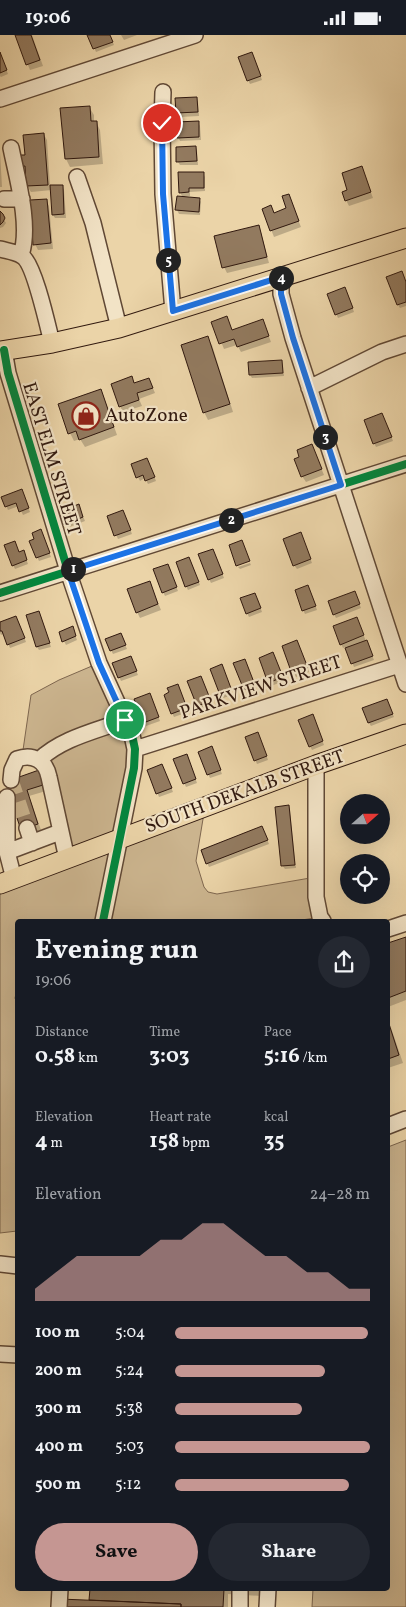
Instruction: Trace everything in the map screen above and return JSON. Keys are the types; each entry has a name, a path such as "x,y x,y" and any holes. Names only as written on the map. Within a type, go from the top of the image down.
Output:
{"main road":[{"path":"2,351 52,343 119,328 406,238"},
{"name":"SOUTH DEKALB STREET","path":"7,881 316,765 406,734"}],"street":[{"path":"0,99 195,35"},
{"path":"163,92 163,194 173,311"},
{"path":"11,149 22,199 24,243 22,255"},
{"path":"77,177 93,223 119,328"},
{"path":"4,199 22,199"},
{"path":"0,249 22,255 27,261 35,280 52,343"},
{"path":"281,277 281,294 309,388 406,684"},
{"path":"309,388 382,352 406,344"},
{"name":"EAST ELM STREET","path":"2,351 68,571 99,663 132,735 136,749 134,768 104,919"},
{"path":"0,593 406,464"},
{"name":"PARKVIEW STREET","path":"136,749 399,665"},
{"path":"40,760 48,751 59,745 125,720"},
{"path":"11,780 12,770 17,759 30,757 40,760 48,771 67,859"},
{"path":"316,765 316,897 322,919"},
{"path":"7,797 7,881"},
{"path":"27,828 32,843"},
{"path":"7,853 60,832"},
{"path":"390,928 406,923"},
{"path":"390,1125 406,1119"},
{"path":"0,1264 15,1266"},
{"path":"0,1354 15,1355"},
{"path":"59,1607 60,1591"},
{"path":"240,1591 240,1607"},
{"path":"267,1607 268,1591"}],"shaded area":[{"path":"99,663 132,735 119,839 205,807 196,861 204,887 208,892 217,894 316,877 320,917 308,919 15,919 15,1231 0,1233 0,884 67,859 49,777 22,757 31,695 59,680"},
{"path":"406,1140 406,1607 312,1607 313,1591 390,1591 390,1146"}],"building":[{"path":"15,35 31,35 40,60 26,65"},
{"path":"87,35 110,35 113,42 93,49"},
{"path":"0,52 7,70 0,73"},
{"path":"252,52 261,76 247,81 238,57"},
{"path":"197,97 198,112 176,113 175,98"},
{"path":"90,106 91,121 97,121 99,157 65,159 60,108"},
{"path":"199,121 199,137 177,138 176,122"},
{"path":"44,133 48,185 26,186 25,166 17,167 16,155 25,155 23,135"},
{"path":"196,146 197,161 176,162 176,147"},
{"path":"362,166 371,192 345,201 342,192 347,190 342,173"},
{"path":"178,172 204,172 204,188 189,188 189,192 179,193"},
{"path":"50,185 63,185 64,214 52,215"},
{"path":"289,194 299,221 270,231 262,209 271,205 274,213 286,208 282,196"},
{"path":"177,196 200,198 199,212 175,210"},
{"path":"47,199 51,243 33,245 30,200"},
{"path":"0,211 5,218 0,225"},
{"path":"259,225 267,257 222,268 214,236"},
{"path":"402,271 406,282 406,302 397,305 386,277"},
{"path":"345,287 353,308 335,315 327,294"},
{"path":"227,316 232,330 263,319 269,336 237,347 234,339 219,344 211,322"},
{"path":"208,336 230,404 203,413 181,345"},
{"path":"282,360 283,373 249,375 248,362"},
{"path":"132,376 134,383 149,378 153,388 137,393 139,400 119,407 111,384"},
{"name":"AutoZone","path":"101,389 114,427 79,440 76,431 68,434 58,404"},
{"path":"382,413 392,437 373,444 364,420"},
{"path":"312,444 322,469 301,477 294,459 299,457 297,450"},
{"path":"147,458 155,477 145,481 143,475 136,478 131,464"},
{"path":"22,489 29,508 19,512 16,503 5,507 1,497"},
{"path":"79,504 83,517 64,525 59,512"},
{"path":"123,510 131,530 114,536 107,516"},
{"path":"41,529 50,553 36,558 29,541 34,539 32,533"},
{"path":"301,532 311,559 293,566 283,539"},
{"path":"242,540 250,561 236,566 229,545"},
{"path":"15,541 19,552 24,550 27,560 12,566 4,545"},
{"path":"213,549 223,574 208,580 198,554"},
{"path":"189,557 199,582 185,587 176,562"},
{"path":"168,564 177,587 162,593 153,569"},
{"path":"150,581 158,604 136,613 127,589"},
{"path":"308,585 316,606 302,611 295,590"},
{"path":"355,591 360,604 333,615 328,601"},
{"path":"255,593 261,608 246,614 240,598"},
{"path":"39,611 50,643 36,647 26,615"},
{"path":"16,616 25,638 7,645 2,631 0,631 0,622"},
{"path":"357,617 364,635 340,645 333,626"},
{"path":"73,626 76,636 62,642 59,632"},
{"path":"121,633 126,645 110,651 105,639"},
{"path":"297,640 308,668 292,674 282,646"},
{"path":"367,640 373,656 351,664 345,648"},
{"path":"273,652 283,677 268,683 259,658"},
{"path":"131,656 137,671 118,678 112,663"},
{"path":"245,659 255,685 244,690 233,663"},
{"path":"222,664 232,691 220,695 210,669"},
{"path":"201,676 211,701 197,706 187,681"},
{"path":"178,684 187,708 171,714 164,695 169,692 167,688"},
{"path":"150,693 159,717 143,723 134,699"},
{"path":"387,699 393,714 368,723 362,708"},
{"path":"313,714 323,741 309,747 298,720"},
{"path":"258,732 267,756 254,761 245,737"},
{"path":"212,746 221,770 207,775 198,752"},
{"path":"187,754 196,779 183,784 173,759"},
{"path":"162,764 172,788 156,794 147,770"},
{"path":"39,770 43,785 27,790 38,824 21,830 5,782"},
{"path":"289,805 295,865 281,866 275,807"},
{"path":"262,826 268,840 206,864 201,850"},
{"path":"406,937 406,991 390,997 390,942"},
{"path":"390,1027 399,1055 390,1058"},
{"path":"90,1591 224,1591 223,1607 181,1607 181,1604 89,1600"},
{"path":"60,1599 181,1604 181,1607 58,1607"}],"tunnel":[{"path":"11,780 27,828"}],"cycle path":[{"path":"4,350 8,373 68,571 99,663 132,735 135,749 134,768 103,919"},
{"path":"0,593 406,464"}],"place":[{"name":"AutoZone","path":"86,416"}],"route":[{"path":"125,720 99,663 68,571 341,485 293,338 281,294 281,277 173,311 163,194 162,123"}]}
